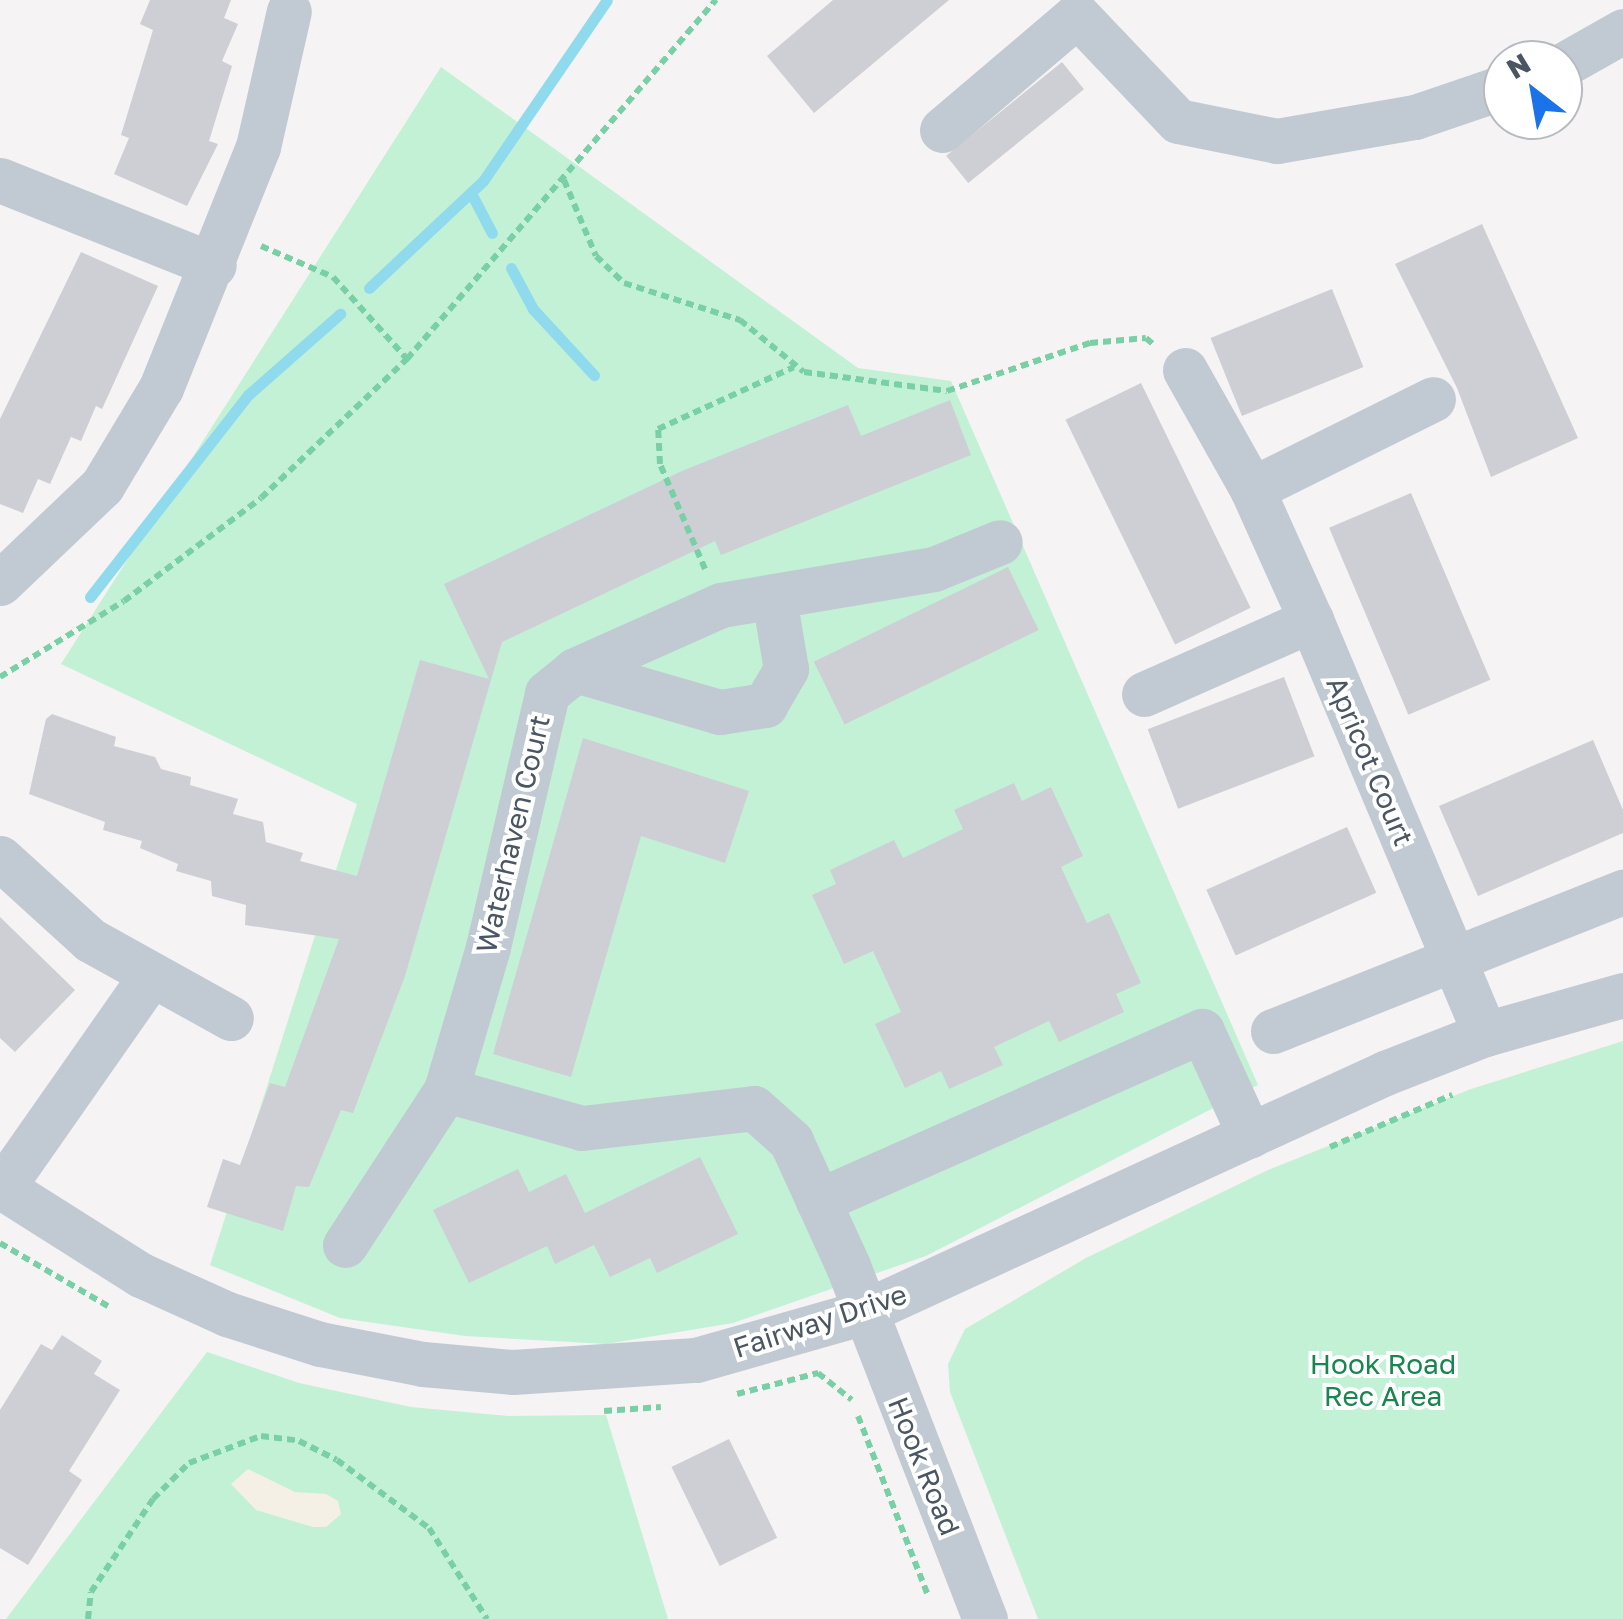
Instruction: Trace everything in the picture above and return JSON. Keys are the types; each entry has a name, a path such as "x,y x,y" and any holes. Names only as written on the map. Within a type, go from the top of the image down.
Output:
{"street":[{"path":"0,582 102,486 161,388 258,146 289,10"},
{"path":"942,130 1077,15 1178,121 1276,140 1415,117 1483,94"},
{"path":"1583,54 1623,31"},
{"path":"0,180 220,248"},
{"name":"Apricot Court","path":"1185,370 1252,489 1485,1034"},
{"path":"1252,489 1433,400"},
{"name":"Waterhaven Court","path":"345,1245 446,1090 488,947 547,693 575,670 720,604 934,569 1000,542"},
{"path":"575,670 720,712 766,706 786,669 774,598"},
{"path":"1144,694 1311,620"},
{"path":"0,858 90,940 150,977 231,1018"},
{"path":"1274,1031 1452,956 1623,892"},
{"path":"1,1187 150,977"},
{"name":"Fairway Drive","path":"1,1187 141,1275 228,1314 320,1344 423,1364 514,1372 680,1362 787,1339 864,1312 1485,1034 1623,995"},
{"path":"818,1201 1202,1031 1250,1136"},
{"name":"Hook Road","path":"446,1090 582,1128 754,1108 791,1141 864,1312 985,1619"}],"path":[{"path":"0,677 124,601 261,498 407,359 716,0"},
{"path":"564,180 596,256 624,284 740,320 794,367 948,391 1090,343 1146,338 1185,370"},
{"path":"220,248 333,277 407,359"},
{"path":"720,604 660,464 658,429 794,367"},
{"path":"1321,1151 1465,1089"},
{"path":"88,1619 91,1592 152,1499 189,1462 261,1436 298,1441 336,1460 429,1528 487,1619"}],"green space":[{"path":"441,67 858,368 951,381 1258,1085 926,1256 733,1323 606,1344 465,1336 340,1318 210,1265 357,804 61,664"},
{"name":"Hook Road Rec Area","path":"1623,1041 1623,1619 1038,1619 950,1392 948,1364 965,1329 1086,1258 1268,1170 1471,1089"},
{"path":"207,1352 299,1383 411,1407 508,1416 606,1415 668,1619 6,1619"}],"sand":[{"path":"248,1469 295,1492 326,1494 338,1501 341,1514 326,1527 313,1527 256,1510 231,1484"}],"building":[{"path":"150,0 231,0 224,18 238,24 222,61 232,66 209,141 218,144 187,206 114,174 129,138 121,135 153,30 140,24"},
{"path":"833,0 949,0 814,113 767,56"},
{"path":"1062,62 1084,89 968,183 946,156"},
{"path":"1482,224 1578,438 1491,477 1457,388 1395,264"},
{"path":"81,252 158,286 102,409 96,406 81,441 71,437 50,484 38,479 23,513 0,504 0,419"},
{"path":"1332,289 1363,367 1242,416 1211,338"},
{"path":"1141,383 1251,608 1175,645 1066,420"},
{"path":"950,400 971,455 721,555 715,541 502,642 405,976 353,1113 341,1110 309,1187 296,1186 283,1231 207,1207 223,1159 240,1165 270,1083 285,1087 339,939 245,925 246,905 212,896 211,881 176,871 178,864 140,848 142,841 103,830 105,822 29,794 46,719 52,714 116,737 114,746 155,757 161,769 191,777 190,785 238,799 233,814 263,822 266,842 303,853 300,861 357,876 420,660 489,679 444,584 684,470 848,405 861,436"},
{"path":"1411,493 1490,680 1408,715 1329,528"},
{"path":"1008,567 1039,630 845,725 814,662"},
{"path":"1284,677 1314,756 1178,809 1148,729"},
{"path":"583,738 749,791 725,863 641,836 571,1077 493,1054"},
{"path":"1593,740 1623,810 1623,833 1478,896 1439,806"},
{"path":"1014,783 1022,801 1051,787 1083,856 1061,867 1087,923 1109,913 1141,983 1116,994 1124,1012 1059,1042 1049,1021 994,1047 1003,1065 949,1089 941,1071 905,1088 875,1024 901,1012 873,951 844,964 812,895 836,884 830,870 894,840 903,858 963,829 954,810"},
{"path":"1347,827 1376,893 1236,955 1206,890"},
{"path":"0,917 75,990 15,1052 0,1038"},
{"path":"700,1157 738,1234 657,1273 650,1258 610,1277 594,1245 555,1264 547,1246 469,1283 433,1210 518,1169 529,1192 566,1174 585,1213"},
{"path":"62,1335 102,1361 94,1374 120,1390 69,1471 82,1480 28,1565 0,1548 0,1410 41,1344 52,1350"},
{"path":"729,1439 777,1538 720,1566 671,1467"}],"waterway":[{"path":"369,288 483,181 607,0"},
{"path":"471,193 492,233"},
{"path":"511,268 533,309 594,375"},
{"path":"90,597 248,395 340,314"}]}
